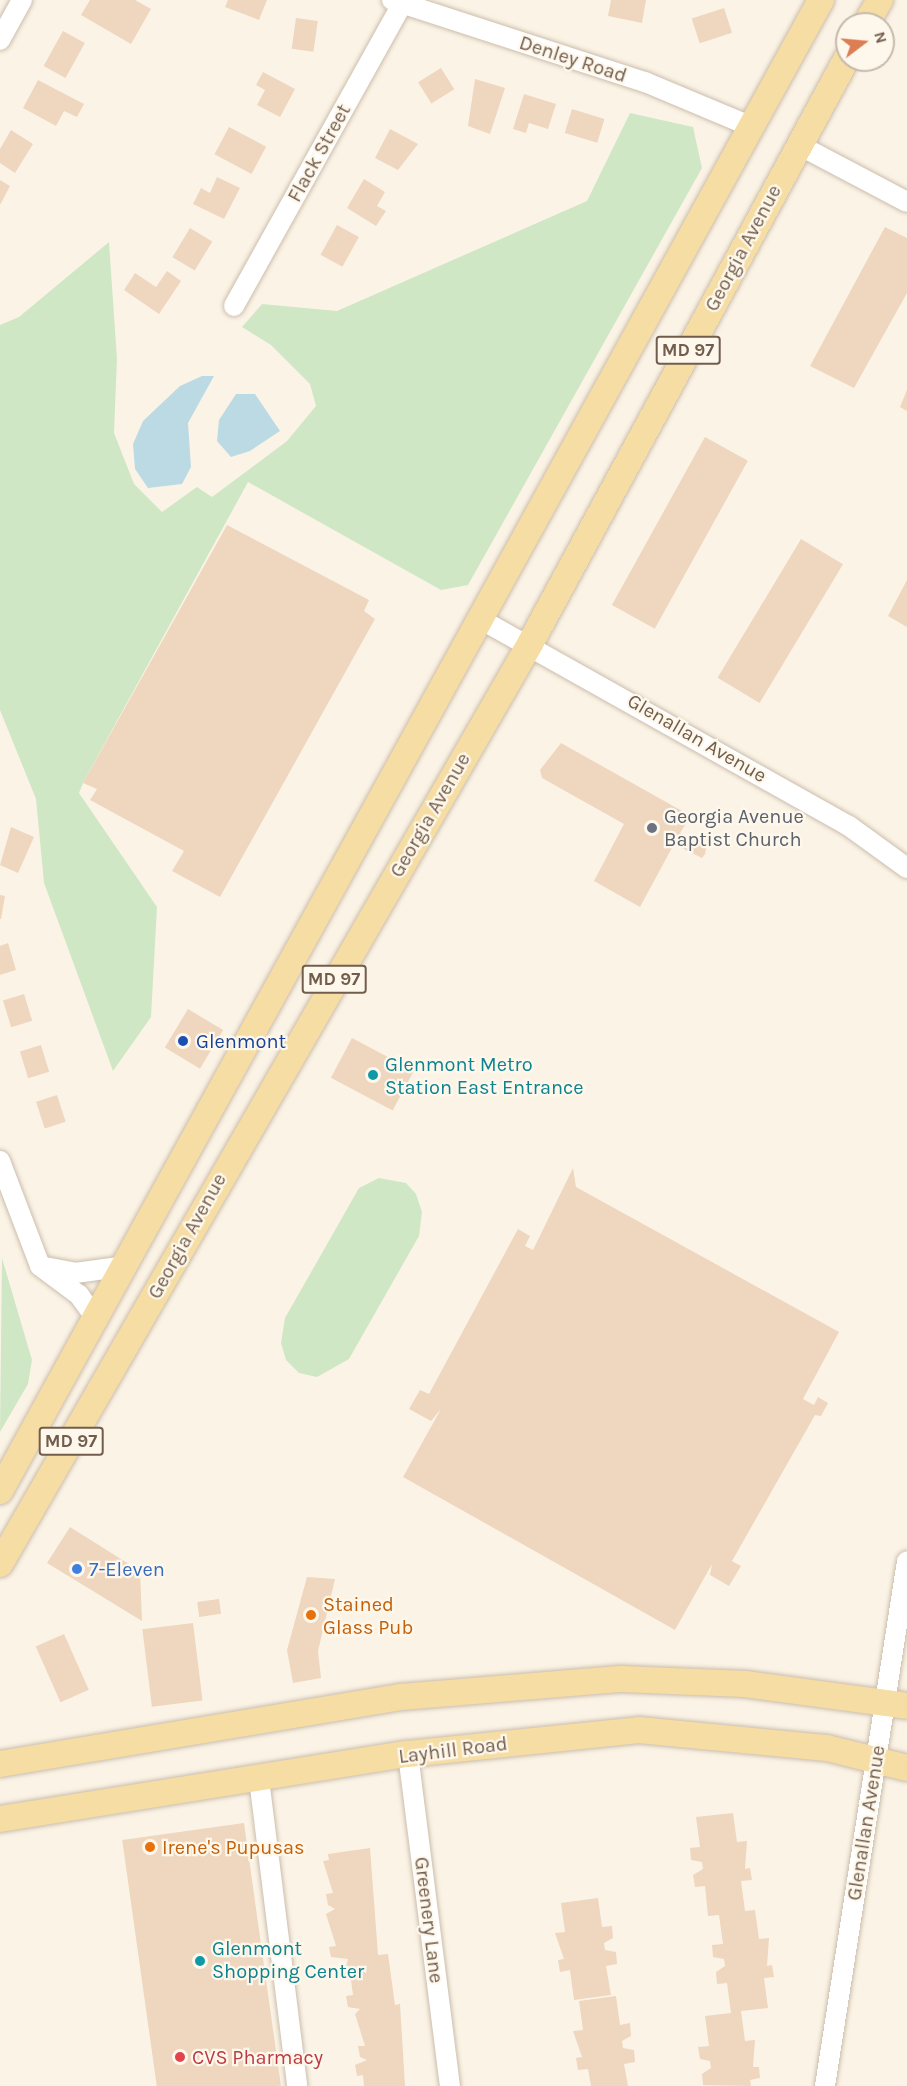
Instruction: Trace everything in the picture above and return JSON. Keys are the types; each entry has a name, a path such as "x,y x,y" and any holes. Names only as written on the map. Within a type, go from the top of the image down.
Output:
{"main road":[{"name":"Georgia Avenue","path":"0,1491 98,1320 821,0"},
{"name":"Georgia Avenue","path":"0,1564 531,642 839,72"},
{"path":"0,1764 401,1697 621,1679 745,1684 896,1703"},
{"name":"Layhill Road","path":"0,1819 38,1815 408,1754 639,1730 827,1748 907,1768"},
{"path":"0,1756 27,1760"},
{"path":"0,1826 38,1815"}],"street":[{"path":"0,40 22,0"},
{"name":"Denley Road","path":"399,2 645,82 752,127"},
{"name":"Flack Street","path":"234,306 399,2"},
{"path":"799,144 907,202"},
{"name":"Glenallan Avenue","path":"480,619 531,642 849,826 907,868"},
{"path":"0,1161 40,1266 79,1295 98,1320"},
{"path":"40,1266 75,1272 127,1266"},
{"name":"Glenallan Avenue","path":"825,2086 876,1760 896,1703 907,1561"},
{"name":"Greenery Lane","path":"408,1754 450,2086"},
{"path":"259,1779 297,2086"}],"green space":[{"path":"630,113 693,127 702,168 468,585 441,590 248,482 83,783 79,793 157,907 151,1017 113,1071 44,883 36,799 0,710 0,325 19,317 109,242 117,359 114,433 134,484 162,512 197,487 212,497 287,441 316,406 310,384 271,345 242,327 262,304 337,311 587,201"},
{"path":"379,1178 406,1183 416,1194 422,1212 419,1236 349,1359 317,1377 299,1373 286,1360 281,1343 285,1318 359,1188"},
{"path":"2,1258 32,1360 28,1384 0,1432"}],"water":[{"path":"202,376 214,376 188,423 191,467 182,484 148,488 135,469 133,444 143,421 180,386"},
{"path":"236,394 255,394 280,431 250,451 231,457 217,441 219,420"}],"building":[{"path":"90,0 135,0 151,9 131,44 81,15"},
{"path":"228,0 267,0 259,20 225,7"},
{"path":"611,0 646,0 642,23 608,16"},
{"path":"724,8 732,33 700,43 692,19"},
{"path":"296,18 318,21 313,52 292,49"},
{"path":"63,31 85,43 65,78 44,66"},
{"path":"441,68 454,89 431,104 418,82"},
{"path":"263,72 295,89 280,117 257,105 265,90 256,85"},
{"path":"475,79 505,88 490,134 468,126"},
{"path":"38,80 84,104 77,117 64,111 56,126 23,108"},
{"path":"524,94 556,104 548,129 529,123 526,133 513,129"},
{"path":"572,109 605,119 597,143 565,133"},
{"path":"229,127 266,147 252,174 214,154"},
{"path":"390,129 418,144 398,170 375,158"},
{"path":"11,130 33,144 15,173 0,163 0,149"},
{"path":"217,177 240,188 224,219 193,204 201,188 210,193"},
{"path":"364,179 385,192 377,206 386,211 376,226 347,208"},
{"path":"0,180 10,186 0,205"},
{"path":"337,225 359,237 342,267 321,255"},
{"path":"885,227 907,238 907,293 854,388 810,366"},
{"path":"190,228 212,241 195,271 172,257"},
{"path":"167,271 181,281 159,314 124,290 135,273 156,287"},
{"path":"907,390 907,411 900,407"},
{"path":"705,437 748,461 655,629 612,605"},
{"path":"227,525 369,600 364,611 375,619 220,897 172,871 184,851 90,800 97,789 83,783"},
{"path":"801,539 843,564 760,703 718,678"},
{"path":"907,580 907,627 888,616"},
{"name":"Georgia Avenue Baptist Church","path":"561,743 691,816 680,833 706,848 705,854 702,858 674,844 640,907 594,881 624,824 542,778 540,770"},
{"path":"11,827 34,837 18,873 0,865"},
{"path":"0,895 5,896 1,919 0,919"},
{"path":"8,943 16,970 0,975 0,946"},
{"path":"24,994 32,1021 11,1027 3,1000"},
{"path":"188,1009 223,1030 200,1069 165,1048"},
{"name":"Glenmont Metro Station East Entrance","path":"352,1038 414,1071 393,1111 331,1078"},
{"path":"41,1045 49,1072 28,1078 20,1051"},
{"path":"57,1095 66,1122 45,1128 36,1102"},
{"path":"573,1168 576,1187 839,1332 803,1399 814,1405 818,1397 828,1403 821,1416 815,1415 732,1561 741,1566 729,1586 710,1575 712,1564 675,1630 403,1477 441,1409 431,1421 409,1409 420,1390 429,1394 518,1229 530,1236 525,1246 533,1250"},
{"path":"70,1527 140,1571 142,1621 47,1563"},
{"name":"Stained Glass Pub","path":"307,1577 335,1579 318,1651 321,1678 293,1683 287,1650"},
{"path":"219,1599 221,1614 199,1617 197,1602"},
{"path":"193,1623 203,1700 152,1707 142,1629"},
{"path":"64,1634 89,1690 60,1702 36,1647"},
{"path":"733,1813 737,1842 747,1841 745,1869 750,1868 752,1880 741,1881 745,1911 755,1910 759,1939 769,1938 767,1966 772,1965 774,1977 764,1978 768,2008 741,2011 745,2041 755,2040 753,2067 759,2067 760,2078 750,2080 751,2086 703,2085 702,2074 711,2068 710,2061 700,2059 698,2047 709,2046 705,2016 731,2013 727,1983 717,1984 716,1972 725,1966 724,1959 713,1957 712,1945 723,1944 719,1915 708,1916 705,1886 695,1887 693,1875 703,1869 702,1862 691,1860 690,1848 700,1847 696,1817"},
{"name":"Glenmont Shopping Center","path":"244,1823 281,2085 157,2086 122,1840"},
{"path":"370,1848 378,1955 388,1954 395,2005 400,2004 405,2086 364,2086 363,2075 357,2076 355,2065 367,2060 360,2057 358,2046 365,2046 355,2014 360,2009 348,2007 346,1996 353,1995 350,1973 344,1974 348,1959 331,1957 329,1947 336,1946 326,1914 335,1909 328,1905 326,1894 333,1893 323,1861 329,1860 328,1854"},
{"path":"598,1898 602,1927 612,1926 613,1938 604,1943 605,1950 616,1952 617,1964 606,1966 611,1995 574,2000 570,1970 560,1972 558,1960 564,1959 555,1933 565,1932 561,1903"},
{"path":"616,1996 620,2025 630,2023 631,2036 622,2041 623,2048 634,2050 635,2062 624,2064 628,2086 591,2086 588,2069 578,2070 576,2058 582,2057 573,2031 583,2030 579,2001"}],"place":[{"name":"Georgia Avenue Baptist Church","path":"652,828"},
{"name":"Glenmont","path":"183,1041"},
{"name":"Glenmont Metro Station East Entrance","path":"373,1075"},
{"name":"7-Eleven","path":"77,1569"},
{"name":"Stained Glass Pub","path":"311,1615"},
{"name":"Irene's Pupusas","path":"150,1847"},
{"name":"Glenmont Shopping Center","path":"200,1961"},
{"name":"CVS Pharmacy","path":"180,2057"}]}
